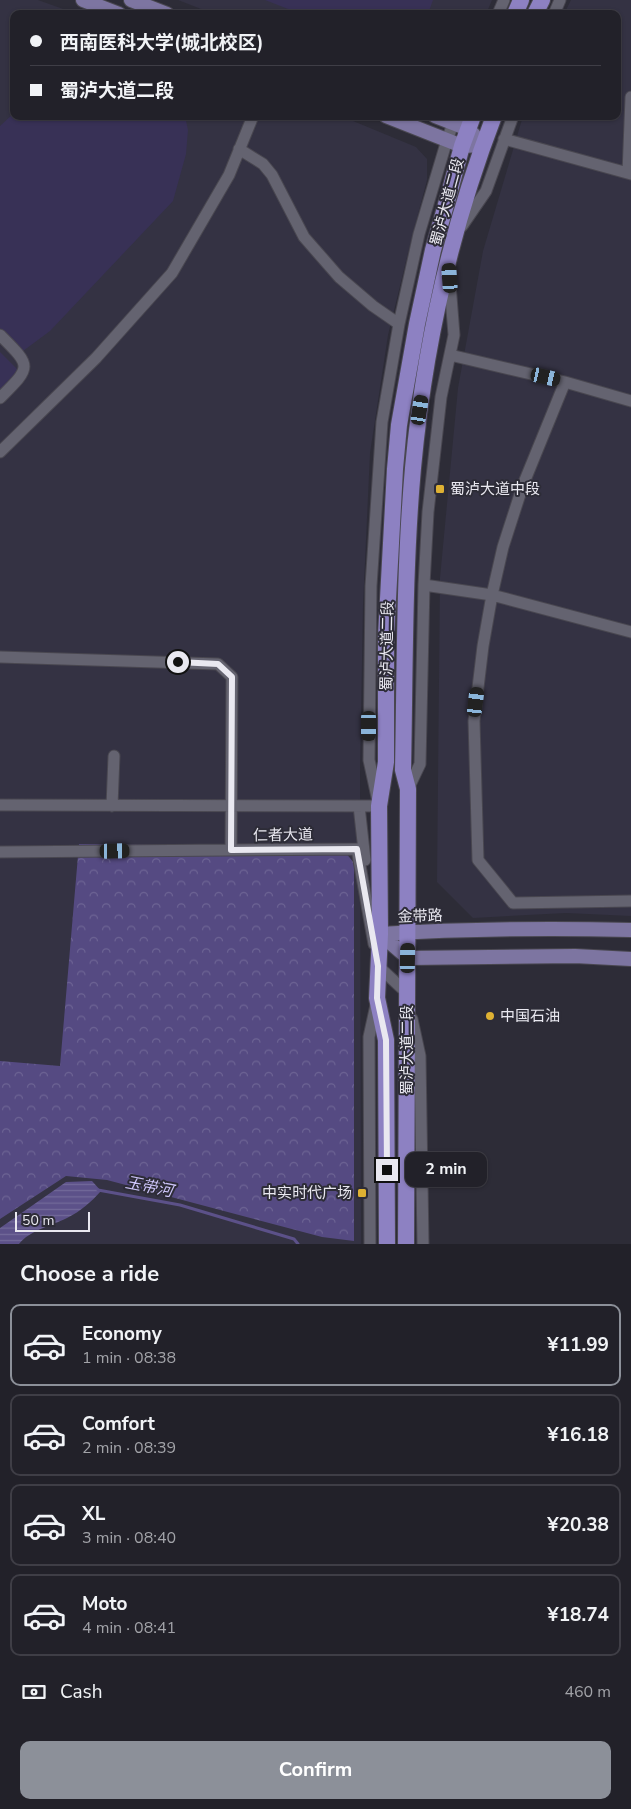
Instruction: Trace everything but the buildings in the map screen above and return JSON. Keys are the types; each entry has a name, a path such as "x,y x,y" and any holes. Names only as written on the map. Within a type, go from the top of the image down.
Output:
{"highway":[{"name":"蜀泸大道二段","path":"406,1244 408,789 403,770 407,552 413,469 425,380 448,259 492,120"},
{"name":"蜀泸大道二段","path":"387,1244 386,1040 377,998 380,934 379,810 386,762 386,636 393,497 400,425 417,324 455,143 463,121"},
{"path":"379,810 408,815"},
{"path":"386,1040 407,1040"}],"main road":[{"path":"83,0 109,10"},
{"path":"131,0 157,10"},
{"path":"396,120 455,143 483,145"},
{"path":"463,121 483,145"},
{"name":"金带路","path":"380,934 579,929 631,930"},
{"name":"金带路","path":"380,934 408,958"},
{"path":"408,958 574,956 631,959"}],"street":[{"path":"504,139 629,174 631,97"},
{"path":"0,452 96,358 172,273 229,175 251,120"},
{"path":"455,236 486,191 511,120"},
{"path":"379,810 369,760 372,586 382,422 399,324 419,234 455,143"},
{"path":"240,149 263,164 272,175 304,237 339,277 373,306 399,324"},
{"path":"408,789 420,764 424,585 428,512 441,397 454,334 448,259"},
{"path":"0,335 21,357 24,368 21,377 0,398"},
{"path":"450,355 565,382 631,401"},
{"path":"565,382 523,485 502,547 492,595 483,646 474,721 478,860 513,903 631,901"},
{"path":"424,585 492,595 631,632"},
{"path":"0,656 218,664 232,677 231,850"},
{"path":"112,806 114,756"},
{"name":"仁者大道","path":"0,806 359,806 379,810"},
{"path":"359,806 378,966 407,993 420,1056 423,1244"},
{"name":"仁者大道","path":"0,852 357,849 378,966"},
{"path":"370,1244 369,1037 377,998"}],"shaded area":[{"path":"0,0 38,0 66,10 10,10 10,120 351,120 416,147 427,159 427,180 388,335 370,453 363,605 360,769 361,1244 0,1244"},
{"path":"178,0 492,0 488,10 204,10"},
{"path":"265,0 433,0 429,10 291,10"},
{"path":"571,0 631,0 631,916 566,913 473,918 437,882 440,578 458,388 483,251 522,120 621,120 621,10 566,10"},
{"path":"10,117 10,120 186,120 188,130 186,154 173,201 50,331 23,351 0,328 0,126"},
{"path":"0,352 19,371 0,390"},
{"path":"92,1181 101,1191 90,1203 77,1212 29,1235 19,1244 0,1244 0,1228 66,1182"}],"green space":[{"path":"79,844 341,847 354,863 354,1241 322,1237 107,1180 66,1176 0,1219 0,1061 60,1066"}],"waterway":[{"name":"玉带河","path":"98,1190 180,1205 294,1239 298,1244"}],"place":[{"name":"蜀泸大道中段","path":"440,489"},
{"name":"中国石油","path":"490,1016"},
{"name":"中实时代广场","path":"362,1193"}],"route":[{"path":"178,662 218,664 232,677 231,850 357,849 378,966 377,998 386,1040 387,1170"}]}
